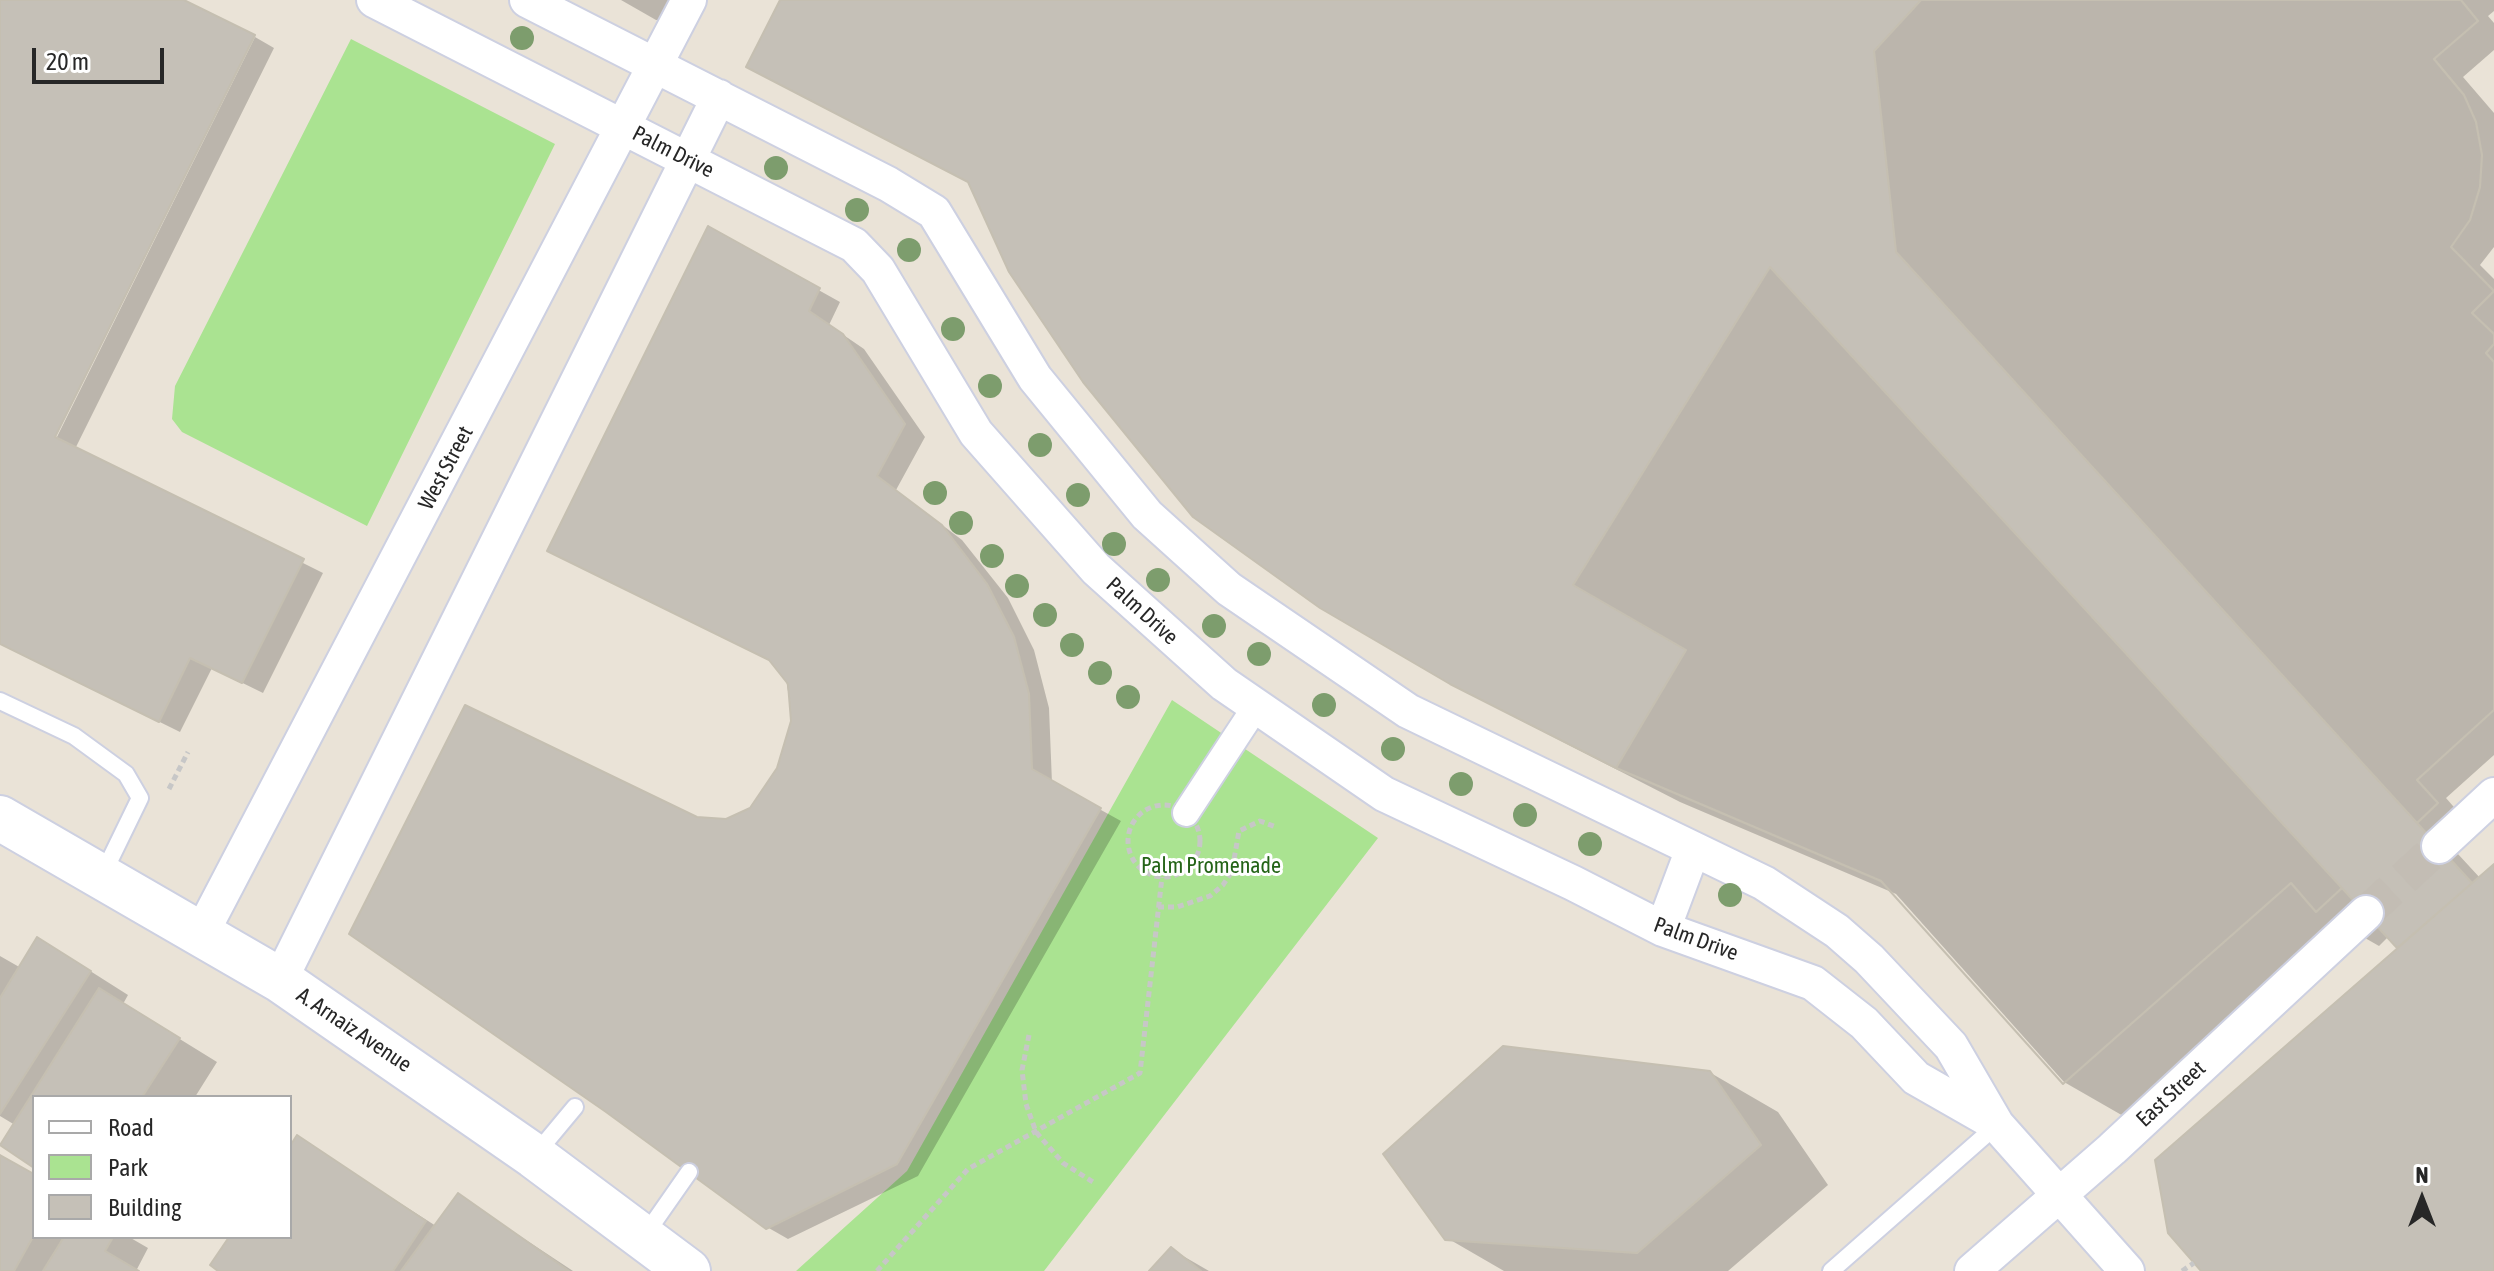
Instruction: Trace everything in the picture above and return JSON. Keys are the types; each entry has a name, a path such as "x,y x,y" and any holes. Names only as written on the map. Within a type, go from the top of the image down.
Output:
{"main road":[{"name":"A. Arnaiz Avenue","path":"0,818 280,980 534,1156 688,1271"}],"street":[{"name":"Palm Drive","path":"374,0 854,245 878,270 976,433 1096,569 1224,684 1384,794 1663,929 1778,967 1813,983 1864,1023 1916,1078 1997,1125"},
{"name":"Palm Drive","path":"527,0 888,184 934,212 1035,378 1147,515 1229,589 1408,711 1797,902 1869,959 1951,1046 1997,1125 2127,1271"},
{"name":"West Street","path":"201,934 689,0"},
{"path":"280,980 719,97"},
{"path":"1186,813 1257,705"},
{"path":"2439,846 2494,795"},
{"path":"1663,929 1693,849"},
{"name":"East Street","path":"1972,1271 2060,1196 2366,913"}],"lane":[{"path":"0,701 74,736 126,774 140,798 102,877"},
{"path":"534,1156 575,1107"},
{"path":"1831,1271 1997,1125"},
{"path":"644,1237 689,1172"}],"path":[{"path":"1158,907 1177,907 1210,896 1232,871 1239,831 1260,821 1276,827"},
{"path":"877,1271 968,1169 1140,1073 1162,877"},
{"path":"1029,1035 1022,1070 1026,1104 1036,1132 1063,1163 1093,1182"},
{"path":"2182,1271 2194,1263"}],"green space":[{"path":"351,39 555,144 367,526 182,432 172,419 175,386"},
{"name":"Palm Promenade","path":"1172,700 1378,838 1044,1271 796,1271 907,1171"}],"building":[{"path":"0,0 184,0 255,35 55,437 304,559 242,683 190,658 159,722 0,644"},
{"path":"780,0 2461,0 2478,21 2434,59 2464,95 2476,122 2482,155 2480,187 2470,220 2451,247 2494,291 2472,313 2494,334 2494,344 2486,353 2494,362 2494,710 2417,780 2438,803 2417,823 2472,883 2397,948 2342,888 2316,912 2291,883 2063,1084 1881,881 1616,768 1450,684 1320,608 1193,517 1083,382 1009,272 968,182 746,67"},
{"path":"1921,0 2461,0 2478,21 2434,59 2464,95 2476,122 2482,155 2480,187 2470,220 2451,247 2494,291 2472,313 2494,334 2494,344 2486,353 2494,362 2494,710 2417,780 2438,803 2417,823 1896,252 1874,51"},
{"path":"708,226 820,288 809,311 843,334 905,424 877,476 942,525 987,584 1014,637 1029,694 1032,769 1101,808 897,1164 766,1229 606,1112 349,934 465,705 697,817 726,819 750,808 777,768 791,721 788,684 769,660 547,551"},
{"path":"1770,267 2342,888 2316,912 2291,883 2063,1084 1881,881 1616,768 1686,650 1573,585"},
{"path":"2494,864 2494,1271 2201,1271 2168,1233 2155,1160"},
{"path":"37,937 91,971 0,1114 0,998"},
{"path":"99,988 180,1038 143,1095 32,1095 32,1167 0,1145"},
{"path":"1503,1046 1710,1071 1761,1145 1637,1253 1445,1240 1383,1154"},
{"path":"297,1135 426,1221 393,1271 218,1271 210,1265 228,1239 292,1239 292,1143"},
{"path":"0,1155 32,1173 32,1239 14,1271 0,1271"},
{"path":"458,1193 569,1271 401,1271"},
{"path":"63,1239 112,1239 105,1251 139,1271 43,1271"},
{"path":"1171,1247 1201,1271 1149,1271"}],"tunnel":[{"path":"2366,913 2439,846"}]}
